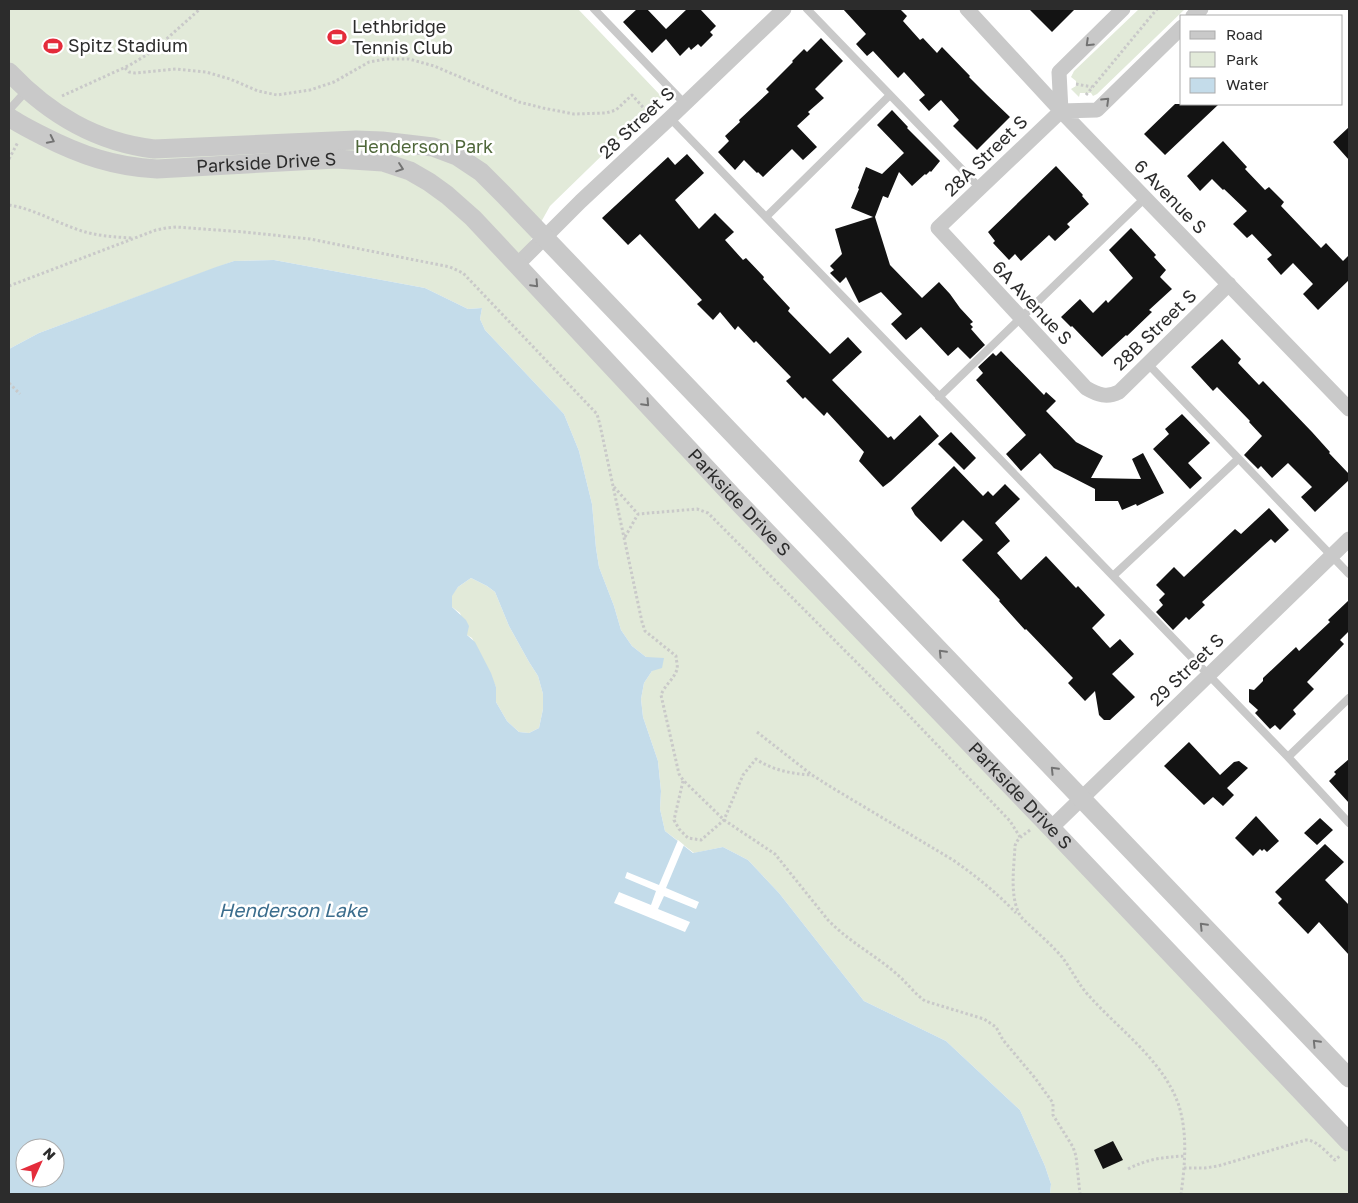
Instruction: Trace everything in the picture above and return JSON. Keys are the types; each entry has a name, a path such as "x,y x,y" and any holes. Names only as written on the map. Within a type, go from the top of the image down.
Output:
{"street":[{"name":"28 Street S","path":"517,265 544,237 784,9"},
{"name":"6 Avenue S","path":"967,9 1145,198 1349,409"},
{"path":"1123,9 1059,72 1061,110 1096,110 1180,29"},
{"name":"Parkside Drive S","path":"9,72 42,104 90,132 114,142 154,149 365,140 382,141 433,147 457,156 481,172 1349,1078"},
{"name":"28A Street S","path":"938,228 1061,110"},
{"name":"Parkside Drive S","path":"9,117 32,131 82,154 135,168 157,169 336,159 383,162 410,171 447,195 517,265 738,502 1047,823 1346,1148"},
{"name":"6A Avenue S","path":"938,228 1086,388 1104,396"},
{"name":"28B Street S","path":"1104,396 1120,392 1229,284"},
{"name":"29 Street S","path":"1047,823 1081,799 1349,539"}],"lane":[{"path":"594,9 685,104"},
{"path":"807,9 980,188"},
{"path":"9,110 27,90"},
{"path":"766,217 890,95"},
{"path":"670,118 1288,757 1349,823"},
{"path":"939,397 1145,198"},
{"path":"1148,364 1349,574"},
{"path":"1113,576 1238,459"},
{"path":"1288,757 1349,698"}],"path":[{"path":"57,99 125,68 153,51 200,9"},
{"path":"1086,95 1156,9"},
{"path":"125,68 129,72 135,73 176,69 206,72 230,79 258,91 277,95 310,90 328,84 369,62 386,59 409,60 434,66 519,102 543,108 574,114 606,113 616,110 632,95 650,115"},
{"path":"1072,83 1092,87"},
{"path":"9,205 26,208 79,231 102,236 134,238"},
{"path":"9,286 134,238 166,228 176,227 310,239 456,269 463,273 597,414 645,630 676,656 678,668 661,695 680,774 684,780 724,820 775,854 838,930 899,976 918,996 984,1019 996,1026 1003,1040 1053,1103 1053,1115 1073,1147 1076,1156 1080,1194"},
{"path":"9,384 20,394"},
{"path":"614,487 638,514"},
{"path":"638,514 697,509 708,513 1010,821 1020,838"},
{"path":"624,538 638,514"},
{"path":"757,732 812,775 953,860 981,881 1060,955 1090,998 1149,1057 1162,1074 1178,1104 1185,1156 1181,1194"},
{"path":"684,780 674,820 679,829 688,838 701,840 724,820 743,776 756,759 766,766 778,770 812,775"},
{"path":"1021,917 1014,900 1016,841 1032,829 1047,823"},
{"path":"1184,1168 1218,1166 1306,1140 1315,1142 1335,1160 1346,1148"},
{"path":"1128,1169 1161,1157 1185,1156"}],"green space":[{"name":"Henderson Park","path":"9,9 578,9 662,97 550,206 517,265 1349,1142 1349,1194 1050,1194 1051,1184 1045,1166 1020,1110 946,1041 864,1001 779,893 748,860 723,847 694,853 665,831 660,809 661,791 658,761 643,717 641,699 644,683 652,671 646,657 632,646 621,630 599,567 592,504 579,451 564,414 485,330 480,319 482,308 468,309 425,288 274,260 234,261 39,333 9,349"},
{"path":"1139,9 1185,9 1097,94 1093,96 1091,93 1080,93 1079,97 1071,89 1076,86 1076,81 1071,77 1074,71"},
{"path":"471,578 495,592 509,626 538,676 543,694 543,709 539,728 529,733 519,732 507,721 496,702 496,687 472,638 467,635 460,613 452,607 452,595 458,587"}],"water":[{"name":"Henderson Lake","path":"274,260 425,288 468,309 482,308 480,319 485,330 564,414 579,451 592,504 599,567 621,630 632,646 646,657 664,658 662,668 652,671 644,683 641,699 643,717 658,761 661,791 660,809 665,831 693,853 723,847 748,860 779,893 864,1001 946,1041 1020,1110 1045,1166 1051,1184 1050,1194 9,1194 9,349 39,333 234,261","holes":["471,578 495,592 509,626 538,676 543,694 543,709 539,728 529,733 519,732 507,721 496,702 496,687 491,673 475,642 467,635 469,626 466,620 452,607 452,596 458,587"]}],"pier":[{"path":"678,840 684,845 666,888 699,902 696,909 664,896 658,909 690,922 685,932 614,903 619,892 651,905 656,891 625,878 627,872 659,885"}],"building":[{"path":"637,9 647,9 666,29 687,9 700,9 716,26 710,32 713,35 701,47 698,44 691,50 689,47 680,56 666,39 652,53 623,22"},
{"path":"843,9 900,9 907,16 903,21 920,40 923,38 937,53 942,47 969,77 1010,117 977,150 953,126 959,120 941,100 929,111 919,100 925,95 904,72 898,78 873,51 867,56 856,44 866,34"},
{"path":"1029,9 1075,9 1052,32"},
{"path":"821,38 843,61 815,89 824,98 808,112 810,114 797,126 817,147 803,160 792,149 763,177 744,160 735,170 718,152 729,141 725,136 769,92 766,89 792,61 804,49 807,52"},
{"path":"1175,104 1218,105 1165,155 1144,134"},
{"path":"892,110 940,161 931,172 925,174 912,186 899,172 888,198 883,196 875,217 890,265 922,298 939,282 950,294 973,322 970,324 973,327 971,329 985,345 970,359 958,347 948,356 921,327 906,340 891,324 902,314 881,292 859,303 846,277 840,283 830,273 834,270 830,266 842,254 835,229 873,217 851,208 866,167 882,174 904,153 877,125"},
{"path":"1349,127 1349,160 1333,142"},
{"path":"1223,141 1247,167 1245,169 1265,190 1269,187 1284,202 1281,206 1321,248 1326,243 1343,261 1349,255 1349,280 1318,310 1303,294 1313,284 1293,263 1281,275 1267,259 1272,255 1252,234 1247,238 1233,224 1247,211 1212,179 1200,191 1187,176"},
{"path":"687,154 704,173 675,200 699,229 715,213 734,232 725,240 743,260 746,258 764,277 763,279 790,308 788,311 830,354 848,337 862,352 832,380 888,438 891,436 894,440 920,415 939,436 883,487 859,461 864,452 827,412 824,416 805,397 803,399 786,381 791,377 756,341 754,343 738,326 735,330 720,312 713,320 697,304 702,300 640,234 628,245 602,218 668,157 675,165"},
{"path":"1056,166 1089,204 1067,224 1070,227 1055,241 1049,235 1021,261 1015,254 1009,260 993,243 995,241 988,232"},
{"path":"1131,228 1156,255 1154,257 1166,270 1160,277 1172,289 1149,310 1152,312 1102,357 1061,317 1080,299 1093,313 1106,300 1108,303 1133,278 1109,250"},
{"path":"1222,339 1241,359 1238,363 1259,385 1263,381 1349,474 1349,480 1315,512 1301,497 1312,487 1288,463 1272,478 1261,466 1258,469 1244,455 1262,436 1217,387 1213,391 1191,367"},
{"path":"1001,351 1044,395 1046,392 1056,401 1046,411 1076,442 1103,456 1091,478 1141,479 1132,459 1143,453 1164,493 1137,506 1136,504 1122,510 1118,501 1095,501 1095,489 1054,468 1040,453 1021,471 1006,454 1026,435 976,380 983,373 978,367 993,353 996,356"},
{"path":"1182,414 1210,443 1188,463 1202,478 1190,489 1153,449 1169,434 1165,429"},
{"path":"951,432 976,458 964,470 938,444"},
{"path":"954,466 983,496 988,491 993,496 1005,484 1020,499 995,523 1010,541 997,553 1021,580 1046,556 1105,615 1092,628 1110,648 1120,639 1134,654 1112,674 1135,697 1110,720 1104,720 1099,715 1095,691 1085,701 1068,683 1073,678 1025,630 962,560 983,540 963,520 941,542 915,515 911,508"},
{"path":"1269,508 1289,530 1275,543 1271,539 1202,602 1205,605 1189,620 1186,617 1173,630 1156,612 1163,605 1159,600 1165,594 1156,585 1174,567 1184,577 1235,529 1241,534"},
{"path":"1349,600 1349,631 1340,640 1344,644 1307,682 1314,689 1293,710 1296,714 1280,730 1275,725 1270,729 1255,713 1258,710 1249,702 1249,689 1254,690 1263,681 1263,678 1296,647 1299,651 1330,622 1328,620"},
{"path":"1189,742 1220,775 1234,762 1239,761 1248,768 1227,788 1234,795 1223,806 1213,797 1204,805 1164,766"},
{"path":"1349,759 1349,803 1329,781 1336,774 1334,772"},
{"path":"1256,816 1279,841 1267,852 1264,849 1262,851 1260,849 1253,856 1235,838"},
{"path":"1320,818 1333,830 1317,845 1304,833"},
{"path":"1325,844 1344,862 1325,880 1349,905 1349,955 1319,922 1308,934 1278,903 1282,899 1275,892"},
{"path":"1113,1141 1123,1160 1103,1169 1094,1150"}],"place":[{"name":"Lethbridge Tennis Club","path":"337,37"},
{"name":"Spitz Stadium","path":"53,46"}]}
